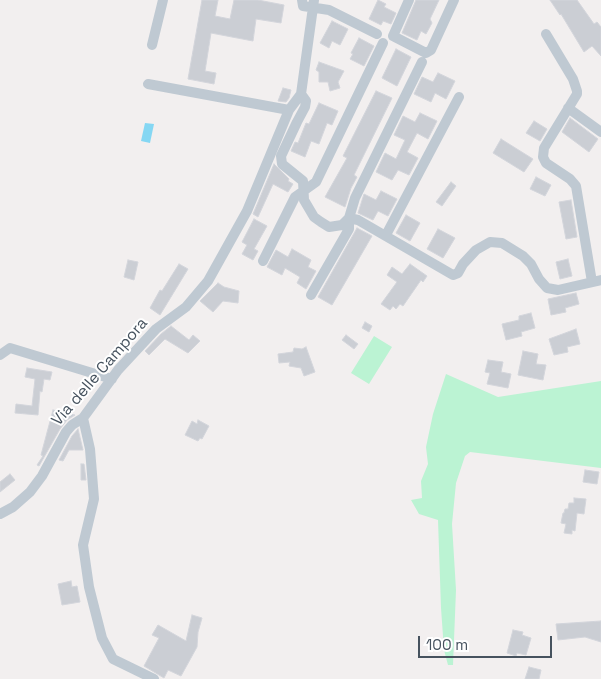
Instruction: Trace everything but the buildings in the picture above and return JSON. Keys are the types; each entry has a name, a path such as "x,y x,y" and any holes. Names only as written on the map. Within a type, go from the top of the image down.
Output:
{"street":[{"path":"152,45 163,0"},
{"path":"302,0 303,6 314,4 377,34"},
{"path":"409,0 393,36 426,52 431,50 454,0"},
{"name":"Via delle Campora","path":"0,514 18,503 30,492 42,476 66,432 72,425 83,418 112,379 156,329 186,307 208,281 248,211 289,110 301,94 314,4"},
{"path":"349,218 358,220 386,235 453,275 458,273 463,264 476,250 490,242 502,243 523,256 531,264 539,279 547,288 558,290 597,281 576,186 570,178 546,162 543,157 544,148 577,94 573,79 546,34"},
{"path":"263,261 295,197 316,182 383,44"},
{"path":"311,295 349,229 349,218 355,198 422,62"},
{"path":"148,84 289,110"},
{"path":"301,94 306,102 306,107 281,156 282,164 302,181 304,200 314,217 329,227 342,225 349,218"},
{"path":"386,235 459,97"},
{"path":"568,108 601,132"},
{"path":"0,355 10,348 112,379"},
{"path":"83,418 90,449 94,499 83,545 89,587 102,638 113,658 154,679"}],"green space":[{"path":"374,336 392,347 369,384 351,373"},
{"path":"446,374 498,397 601,381 601,468 470,452 465,456 456,483 452,524 456,590 453,665 448,665 444,650 438,520 419,514 411,500 422,498 421,481 428,464 426,447 433,414"}],"water":[{"path":"145,123 154,124 150,143 141,141"}]}
